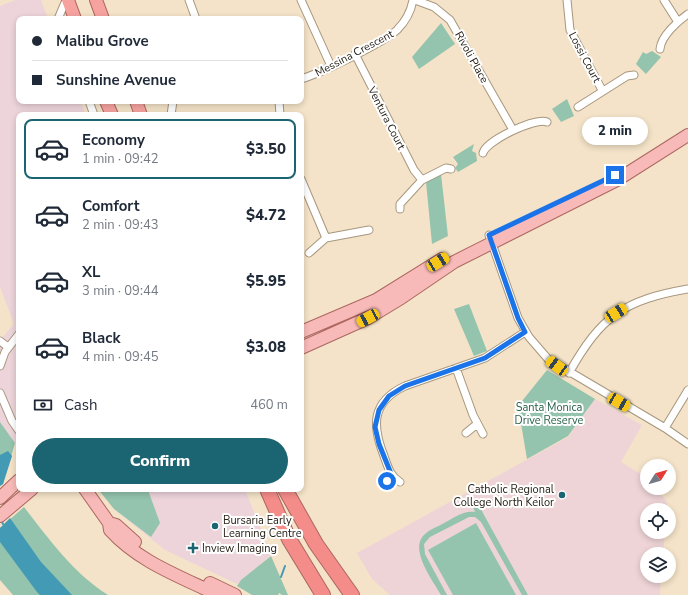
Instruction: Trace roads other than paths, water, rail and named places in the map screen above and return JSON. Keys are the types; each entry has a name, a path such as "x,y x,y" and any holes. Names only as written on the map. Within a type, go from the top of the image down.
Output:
{"highway":[{"path":"67,0 74,16"},
{"path":"96,0 102,16"},
{"path":"268,492 289,539 323,595"},
{"path":"287,492 316,544 352,595"}],"main road":[{"path":"304,331 380,298 450,255 491,239 577,201 648,162 688,134"},
{"path":"304,347 368,318 401,298 442,269 491,239"},
{"path":"2,497 16,483"},
{"path":"4,512 28,492"},
{"path":"84,492 109,523 110,530 114,535 147,556 169,573 218,595"},
{"path":"147,556 235,595"}],"street":[{"path":"59,16 67,0"},
{"path":"189,0 195,16"},
{"path":"301,0 331,66"},
{"name":"Messina Crescent","path":"304,78 383,40 397,30 408,15 414,0"},
{"name":"Rivoli Place","path":"414,0 434,7 450,20 513,130"},
{"name":"Lossi Court","path":"567,0 570,30 602,90"},
{"path":"664,0 678,22"},
{"path":"660,49 662,42 678,22 688,14"},
{"name":"Ventura Court","path":"355,54 414,170 422,180"},
{"name":"Lossi Court","path":"578,107 602,90 627,76 634,75"},
{"path":"483,153 486,147 513,130 538,121 547,122"},
{"path":"400,209 400,204 422,180 446,168 451,169"},
{"path":"304,186 326,238"},
{"path":"309,253 326,238 369,230"},
{"path":"491,239 518,318 525,332 548,359 569,373 665,428 688,444"},
{"path":"569,373 590,338 616,313 646,298 688,289"},
{"path":"400,482 392,476 376,431 377,415 389,396 399,389 496,352 525,332"},
{"path":"0,366 4,349 16,337"},
{"path":"0,341 4,349"},
{"path":"456,368 482,434"},
{"path":"665,428 688,390"},
{"path":"0,393 6,409 16,426"},
{"path":"6,409 16,420"},
{"path":"466,433 477,424"},
{"path":"385,484 392,476"}],"water":[{"path":"8,451 12,456 3,484 0,486 0,455"},
{"path":"10,518 41,562 72,595 40,595 37,592 0,542 0,528"}],"waterway":[{"path":"1,520 3,524"},
{"path":"281,577 285,566"}],"place":[{"name":"Catholic Regional College North Keilor","path":"562,495"},
{"name":"Bursaria Early Learning Centre","path":"215,526"},
{"name":"Inview Imaging","path":"193,548"}],"park label":[{"name":"Santa Monica Drive Reserve","path":"549,413"}]}
